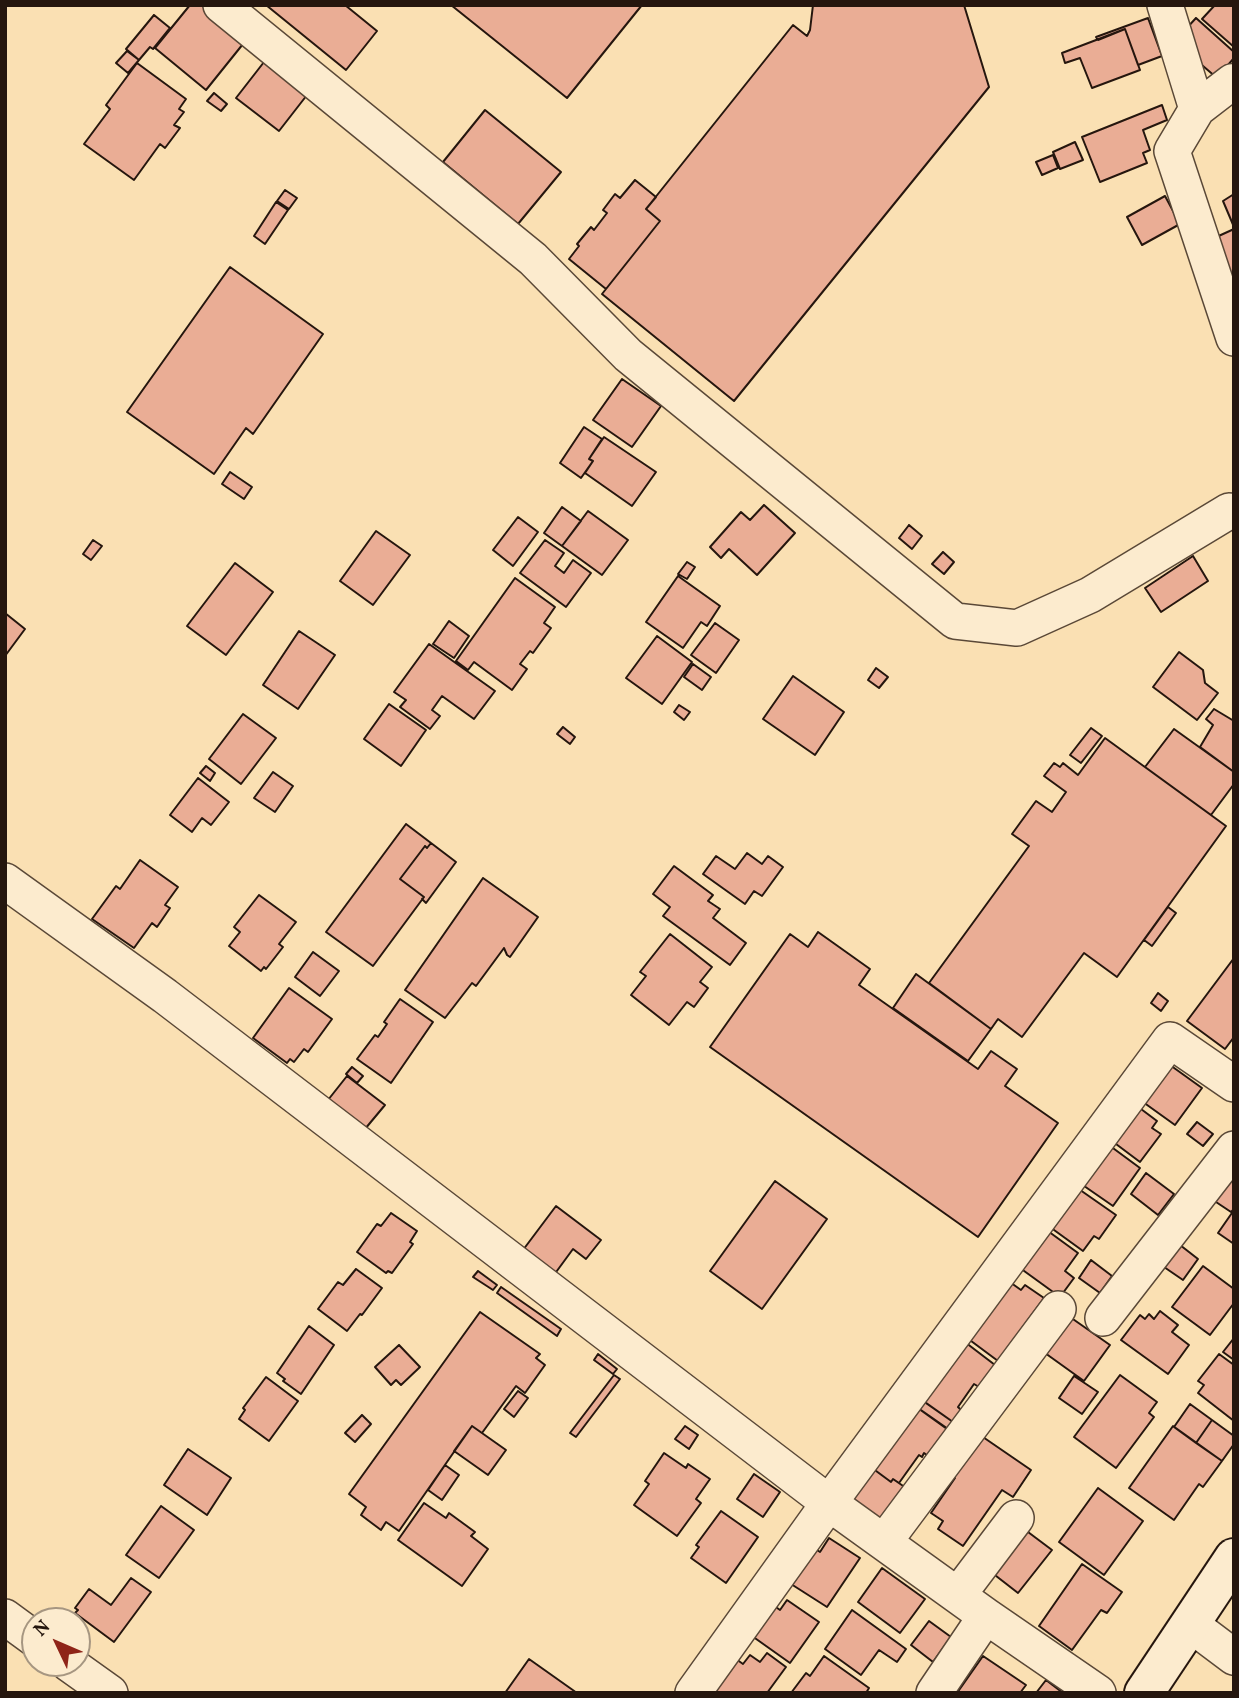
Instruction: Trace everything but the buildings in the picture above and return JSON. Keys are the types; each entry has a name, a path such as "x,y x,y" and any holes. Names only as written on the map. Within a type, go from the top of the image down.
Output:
{"street":[{"path":"221,5 533,259 628,355 955,621 1017,628 1090,595 1229,511 1234,512"},
{"path":"1165,5 1197,109"},
{"path":"1234,83 1197,109 1172,151 1234,338"},
{"path":"5,881 165,996 829,1503 1098,1693"},
{"path":"693,1693 829,1503 1170,1040 1234,1084"},
{"path":"1103,1318 1234,1149"},
{"path":"884,1542 1058,1309"},
{"path":"958,1595 1016,1518"},
{"path":"1144,1693 1234,1558"},
{"path":"934,1693 986,1616"},
{"path":"5,1618 21,1629"},
{"path":"1190,1624 1234,1657"},
{"path":"88,1677 110,1693"}]}
